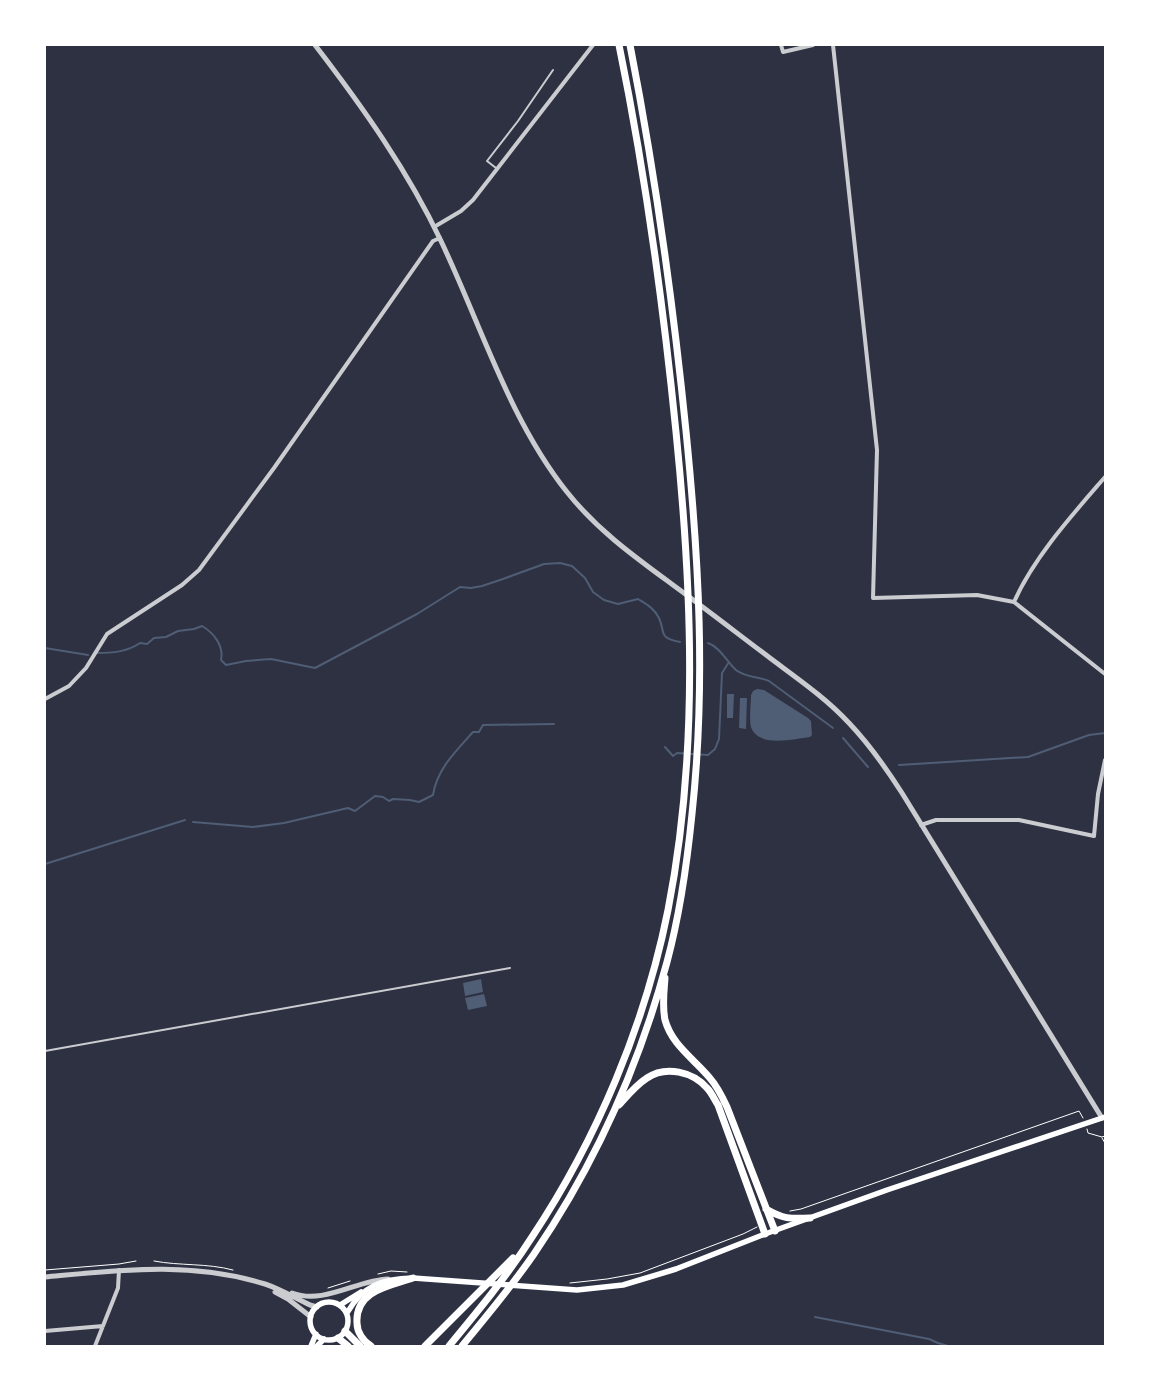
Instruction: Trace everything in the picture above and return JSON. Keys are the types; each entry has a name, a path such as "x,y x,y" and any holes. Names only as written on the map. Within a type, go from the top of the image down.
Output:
{"highway":[{"path":"448,1346 482,1306 532,1238 569,1176 595,1126 616,1080 638,1020 668,912 677,859 689,730 689,608 681,484 665,337 643,175 619,45"},
{"path":"630,45 666,266 683,405 697,549 700,617 697,766 684,880 667,962 663,1006 666,1021 679,1047 718,1088 775,1231"},
{"path":"462,1346 508,1291 567,1203 615,1109 631,1071 667,962"},
{"path":"615,1109 639,1084 648,1077 660,1072 682,1072 700,1080 718,1105 766,1234"},
{"path":"766,1208 778,1216 788,1219 810,1218"},
{"path":"424,1346 532,1238"},
{"path":"371,1346 367,1344 358,1331 357,1317 364,1299 374,1291 411,1275"},
{"path":"345,1331 360,1346"},
{"path":"338,1338 348,1346"}],"main road":[{"path":"340,1305 373,1285 411,1275 475,1283 576,1290 600,1288 642,1280 986,1156 1104,1120"},
{"path":"346,1313 351,1305 367,1289"},
{"path":"328,1302 340,1305 346,1313 348,1319 345,1331 338,1338 324,1339 316,1334 311,1317 317,1307 328,1302"},
{"path":"311,1346 316,1334"},
{"path":"317,1346 324,1339"}],"street":[{"path":"315,45 367,115 413,188 440,238 515,409 540,454 567,492 592,520 626,550 814,691 848,722 886,768 1104,1120"},
{"path":"434,227 461,211 473,200 593,45"},
{"path":"781,45 783,52 813,45"},
{"path":"833,45 864,314 877,450 873,598 977,595 1014,602 1105,674"},
{"path":"45,699 69,686 86,668 107,634 182,585 199,570 274,468 433,241 440,238"},
{"path":"1014,602 1023,582 1073,514 1105,477"},
{"path":"921,825 936,820 1018,820 1094,836 1098,794 1105,760"},
{"path":"45,1277 119,1270 200,1270 244,1278 297,1295 309,1296 326,1294 371,1280 394,1278"},
{"path":"95,1346 118,1288 119,1270"},
{"path":"244,1278 288,1299 311,1317"},
{"path":"267,1285 317,1307"},
{"path":"45,1330 103,1326"}],"lane":[{"path":"498,170 487,161 518,121 553,70"},
{"path":"45,1051 510,968"}],"path":[{"path":"778,1216 781,1213 801,1209 1080,1112"},
{"path":"1105,1136 1102,1137 1105,1143"},
{"path":"570,1283 640,1273 734,1238 762,1225"},
{"path":"45,1270 136,1261"},
{"path":"154,1261 222,1267 238,1271"},
{"path":"373,1275 391,1271 411,1275"},
{"path":"322,1289 355,1280"}],"water":[{"path":"757,689 764,690 808,718 811,721 812,735 810,737 777,741 761,738 755,734 750,724 750,716 751,695"},
{"path":"727,694 734,694 733,718 727,718"},
{"path":"740,698 747,698 746,729 739,728"},
{"path":"481,979 483,992 465,996 463,983"},
{"path":"484,994 487,1006 468,1010 465,998"}],"waterway":[{"path":"97,653 125,650 140,643 147,644 154,638 166,637 178,631 202,626 217,640 221,650 221,660 226,665 271,659 315,668 417,614 460,587 482,586 544,564 560,563 572,566 585,578 593,592 604,600 618,604 638,599 657,615 665,636 680,642"},
{"path":"708,643 720,651 736,670 769,681 833,728"},
{"path":"45,648 88,655"},
{"path":"665,747 673,756 677,753 708,755 715,749 719,739 722,673 729,662"},
{"path":"193,822 253,827 284,823 348,808 355,811 375,796 383,797 389,801 393,799 419,802 433,795 435,786 448,761 473,732 479,732 483,725 554,724"},
{"path":"899,765 1028,757 1089,735 1105,733"},
{"path":"843,738 868,767"},
{"path":"45,864 185,820"},
{"path":"815,1317 929,1339 948,1346"}]}
